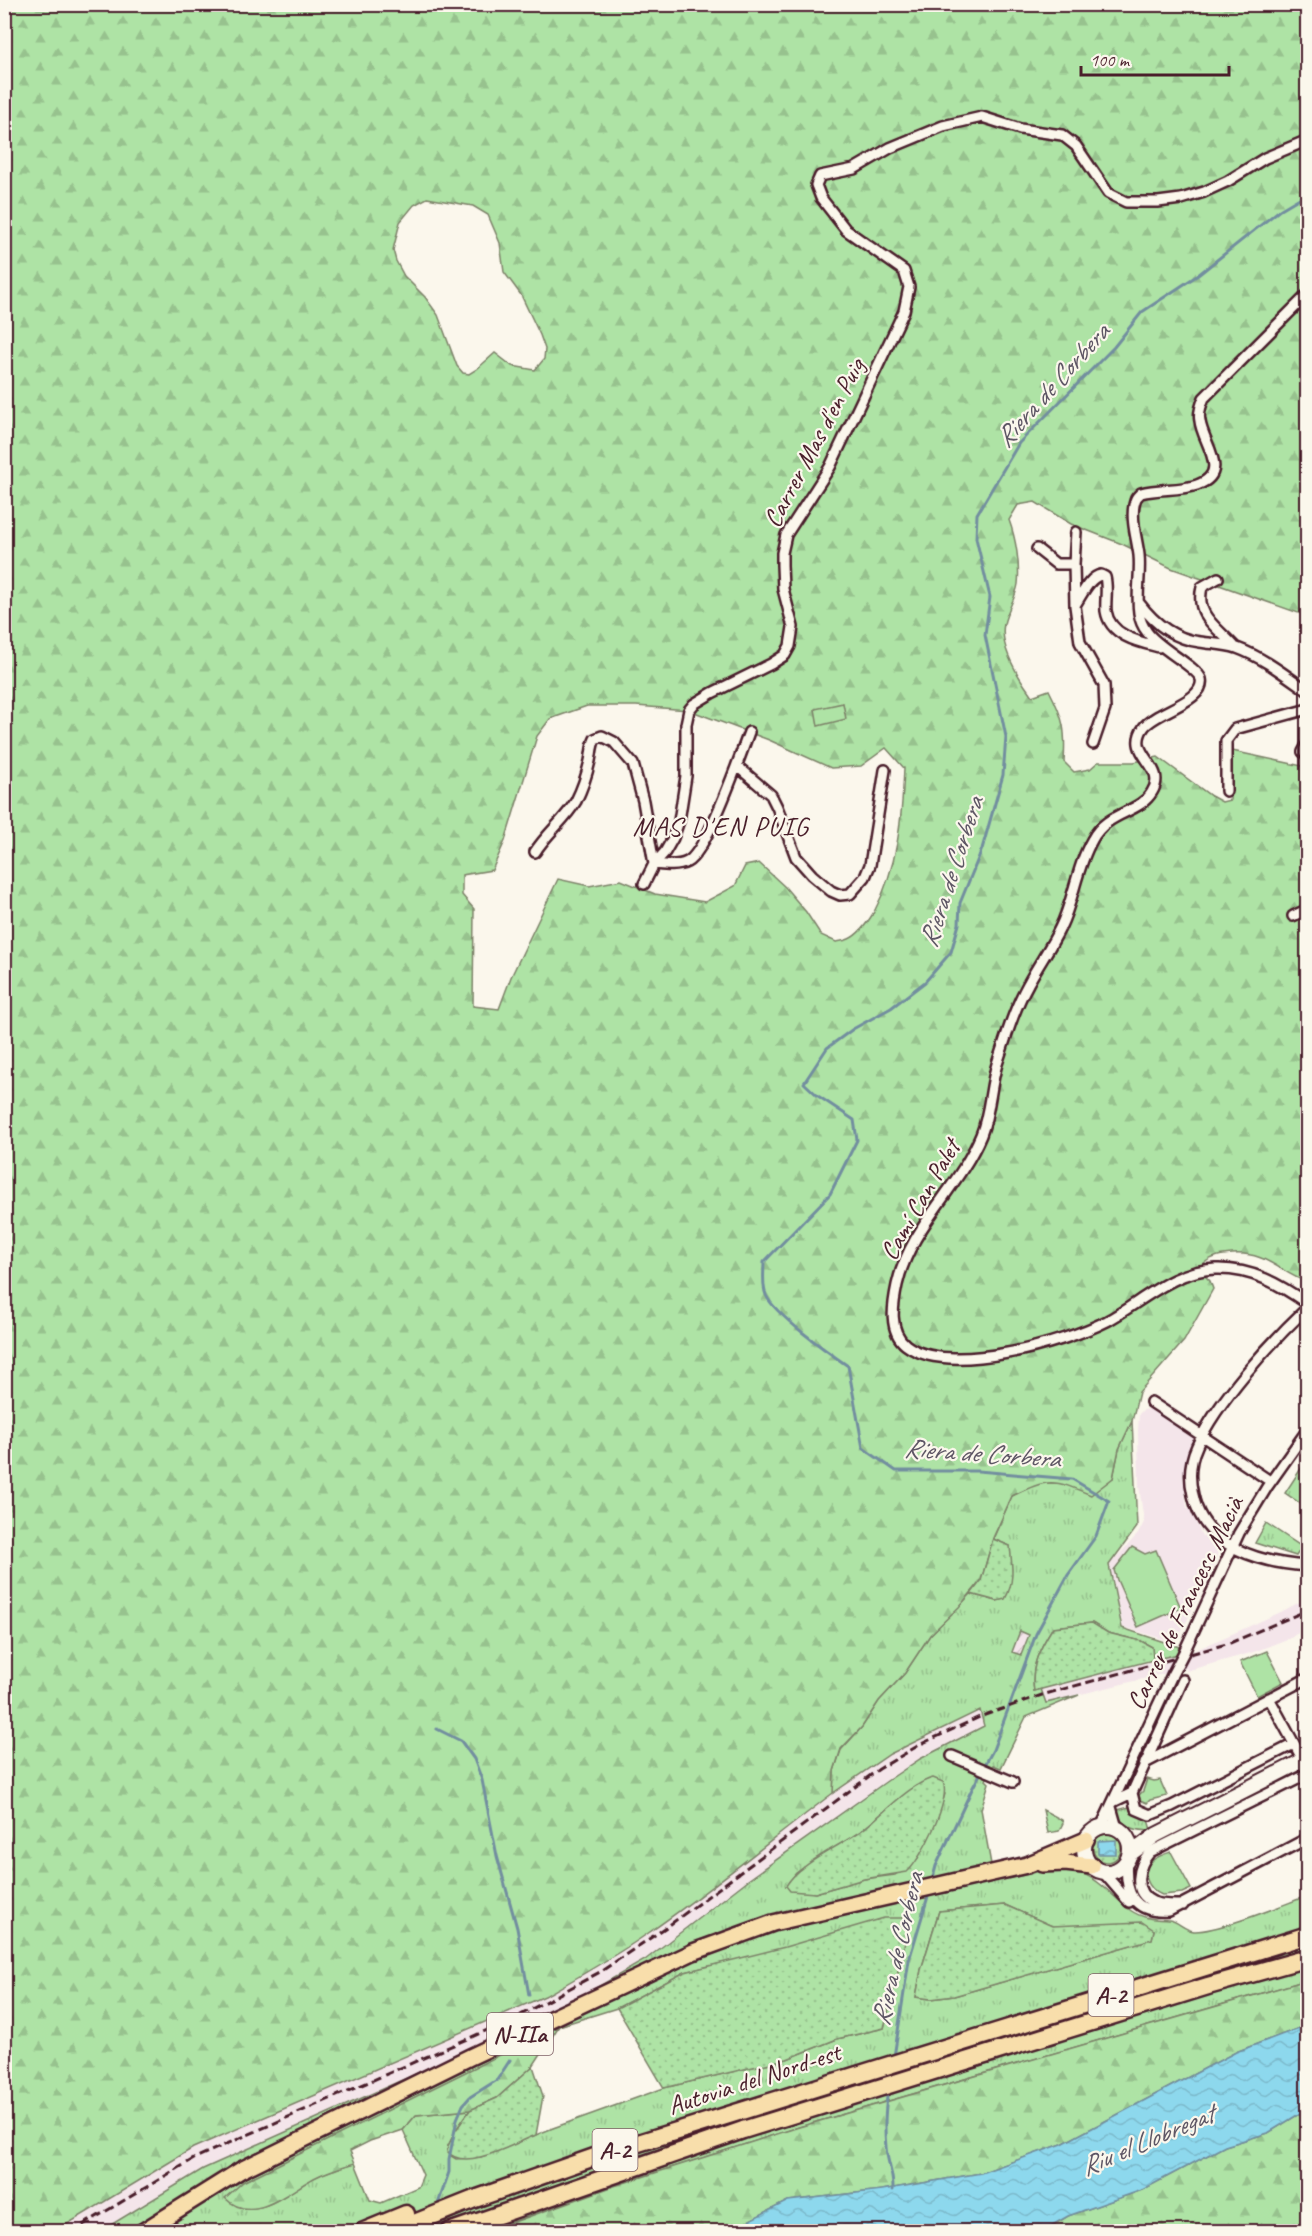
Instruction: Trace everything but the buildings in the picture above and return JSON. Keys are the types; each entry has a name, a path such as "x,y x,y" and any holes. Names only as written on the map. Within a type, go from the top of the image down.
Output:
{"highway":[{"name":"Autovia del Nord-est","path":"413,2217 472,2200 606,2152 1308,1935"},
{"name":"Autovia del Nord-est","path":"449,2232 743,2130 1208,1986 1308,1958"},
{"path":"483,2232 571,2189"},
{"path":"362,2232 413,2217"},
{"path":"392,2232 413,2217"}],"main road":[{"path":"1086,1840 1085,1852 1097,1869 1115,1870 1156,1835 1305,1759"},
{"path":"1101,1827 1109,1826 1119,1830 1156,1835"},
{"name":"N-IIa","path":"1027,1865 1086,1840 1101,1827"},
{"path":"1119,1830 1129,1842 1128,1857"},
{"name":"N-IIa","path":"142,2232 252,2165 470,2057 693,1952 773,1923 1027,1865 1065,1863 1097,1869"}],"street":[{"name":"Carrer Mas d'en Puig","path":"644,884 654,864 669,845 679,821 686,776 688,710 712,693 771,664 785,655 790,646 793,627 783,589 782,565 786,535 830,467 904,311 909,287 904,271 846,230 821,198 816,185 820,176 854,169 916,136 962,120 982,117 1020,129 1062,135 1076,146 1108,194 1126,201 1158,202 1204,192 1228,181 1265,158 1308,140"},
{"path":"1161,648 1143,626 1138,602 1139,558 1134,510 1137,497 1147,492 1199,484 1211,475 1215,464 1214,458 1200,422 1201,405 1204,398 1308,294"},
{"path":"1076,532 1075,606 1080,642 1104,685 1105,709 1093,744"},
{"path":"1037,549 1056,564 1074,564"},
{"path":"1075,606 1091,580 1101,574 1105,577 1106,582 1108,617 1116,629 1132,639 1161,648"},
{"path":"1218,578 1202,586 1199,599 1203,615 1234,646"},
{"path":"1138,602 1153,619 1170,632 1195,642 1234,646 1266,660 1308,691"},
{"name":"Camí Can Palet","path":"1161,648 1194,669 1201,681 1200,689 1193,697 1147,723 1138,740 1140,748 1155,772 1157,780 1155,788 1143,802 1107,821 1093,836 1078,871 1060,928 1027,984 1015,1011 996,1066 981,1135 962,1173 926,1222 906,1260 897,1285 894,1327 902,1341 924,1355 948,1359 985,1357 1061,1339 1086,1330 1110,1319 1136,1301 1181,1276 1215,1269 1236,1269 1260,1275 1276,1283 1308,1306"},
{"path":"1226,791 1226,741 1235,729 1308,709"},
{"path":"535,852 544,839 565,818 577,798 591,757 590,748 595,739 602,736 614,742 633,764 646,812 654,864 676,865 687,862 695,855 715,817 749,732"},
{"path":"1308,743 1303,752 1308,755"},
{"path":"737,766 771,795 796,857 812,875 831,891 840,895 850,894 866,877 875,843 885,770"},
{"path":"1293,916 1308,909"},
{"path":"1308,1306 1247,1373 1201,1436 1192,1461 1191,1482 1194,1503 1203,1521 1232,1547 1258,1559 1279,1564 1308,1566"},
{"path":"1151,1402 1270,1481"},
{"name":"Carrer de Francesc Macià","path":"1101,1827 1232,1547 1270,1481 1308,1429"},
{"path":"1145,1763 1308,1678"},
{"name":"Carrer de Francesc Macià","path":"1132,1793 1183,1680"},
{"path":"1269,1698 1294,1744 1305,1759"},
{"path":"1119,1830 1112,1804 1132,1793 1136,1809 1150,1815 1294,1744"},
{"path":"952,1756 1013,1782"},
{"path":"1178,1906 1154,1902 1146,1898 1142,1891 1139,1884 1140,1866 1150,1852 1307,1774"},
{"path":"1128,1857 1126,1884 1129,1894 1137,1903 1153,1911 1169,1911 1308,1838"},
{"path":"1097,1869 1128,1902 1144,1914 1168,1917 1178,1912 1178,1906"}],"shaded area":[{"path":"1150,1409 1195,1437 1189,1450 1183,1475 1187,1508 1190,1508 1202,1536 1207,1535 1218,1550 1216,1561 1176,1643 1123,1627 1109,1565 1138,1534 1144,1522 1139,1486 1138,1431 1139,1414 1143,1410"},
{"path":"1307,1598 1307,1629 1282,1641 1254,1652 1186,1671 1187,1668 1045,1703 1041,1689 1196,1650"},
{"path":"1020,1630 1029,1635 1021,1655 1011,1652"},
{"path":"980,1710 985,1726 920,1759 887,1781 748,1880 645,1960 582,1996 505,2034 203,2169 99,2231 56,2232 193,2148 545,1996 647,1934 833,1793 890,1754"}],"green space":[{"path":"5,5 1307,5 1307,616 1171,568 1122,544 1071,524 1035,502 1018,505 1009,520 1017,552 1018,576 1017,589 1005,619 1003,633 1011,662 1032,696 1049,690 1063,725 1064,762 1074,772 1090,769 1098,762 1134,762 1158,757 1222,802 1230,800 1232,751 1307,767 1307,1282 1263,1259 1244,1254 1214,1257 1204,1263 1204,1275 1210,1281 1213,1289 1184,1341 1139,1392 1132,1421 1119,1449 1113,1478 1091,1495 1068,1486 1051,1483 1035,1486 1012,1496 993,1538 981,1581 959,1607 930,1635 905,1673 879,1701 862,1727 841,1749 834,1771 833,1793 671,1917 622,1951 545,1996 193,2148 56,2231 5,2232","holes":["427,198 473,206 488,215 500,243 504,272 521,295 545,349 544,359 535,370 512,366 495,353 469,374 463,373 457,366 438,315 425,297 404,276 393,250 400,222 414,205","587,706 636,706 689,710 769,740 831,768 861,766 886,748 904,768 900,824 889,878 866,924 857,934 846,940 836,942 821,935 785,887 759,863 745,866 735,886 705,902 655,894 621,880 589,886 558,879 511,977 499,1009 473,1006 474,909 462,895 462,875 492,870 505,841 537,736 550,719"]},
{"path":"843,703 846,719 818,726 815,709"},
{"path":"1132,1421 1137,1527 1109,1565 1122,1628 1191,1651 1153,1660 1152,1647 1141,1641 1108,1633 1092,1623 1053,1627 1037,1658 1033,1673 1034,1691 1041,1689 1046,1703 1079,1695 1026,1717 1001,1768 993,1765 986,1780 989,1783 981,1809 994,1881 1065,1868 1094,1880 1135,1913 1149,1918 1172,1921 1194,1931 1234,1923 1307,1896 1307,1980 799,2127 614,2186 486,2231 99,2232 203,2169 505,2034 582,1996 645,1960 748,1880 887,1781 920,1759 984,1726 980,1710 890,1754 833,1793 834,1771 841,1750 862,1727 879,1701 905,1673 930,1635 971,1594 997,1601 1010,1546 993,1539 1012,1496 1038,1483 1113,1478 1119,1449","holes":["1020,1631 1029,1635 1021,1655 1012,1652","916,1786 945,1794 937,1818 918,1858 895,1875 864,1879 815,1893 786,1886 796,1873 861,1831","1005,1905 1052,1926 1154,1930 1152,1939 954,1996 931,1999 916,1997 921,1970 939,1911","911,1918 884,2028 837,2039 787,2059 664,2088 481,2157 456,2159 451,2156 448,2146 470,2110 416,2115 403,2130 423,2175 418,2187 381,2203 370,2200 355,2163 315,2177 266,2206 247,2208 243,2182 559,2026 617,2008 685,1972"]},
{"path":"1302,1467 1307,1470 1307,1508 1285,1493"},
{"path":"1266,1523 1302,1547 1296,1556 1255,1543"},
{"path":"993,1539 1010,1546 1012,1567 1012,1580 1008,1593 1005,1599 997,1601 971,1594 981,1581"},
{"path":"1132,1547 1145,1554 1156,1550 1181,1608 1138,1627 1114,1570"},
{"path":"1092,1623 1108,1633 1141,1641 1152,1647 1153,1660 1034,1691 1033,1673 1037,1658 1053,1627"},
{"path":"1267,1651 1283,1682 1257,1696 1240,1662"},
{"path":"933,1778 943,1782 943,1802 927,1843 907,1872 864,1879 815,1893 790,1891 786,1886 809,1863 861,1831 915,1786"},
{"path":"1147,1779 1160,1780 1167,1796 1150,1800 1147,1803 1140,1800 1139,1795"},
{"path":"1133,1806 1147,1816 1151,1830 1130,1827 1118,1816 1117,1810"},
{"path":"1043,1810 1062,1820 1059,1831 1048,1833"},
{"path":"1107,1834 1117,1838 1121,1848 1117,1858 1107,1862 1097,1858 1093,1848 1097,1838"},
{"path":"1171,1852 1191,1889 1182,1893 1162,1895 1149,1884 1147,1870 1153,1860"},
{"path":"1005,1905 1052,1926 1142,1922 1154,1930 1152,1939 954,1996 931,1999 916,1997 921,1970 939,1911"},
{"path":"884,1918 911,1918 884,2028 837,2039 787,2059 664,2088 617,2008 685,1972 785,1947"},
{"path":"1307,1980 1307,2025 1236,2052 1062,2144 981,2173 882,2190 788,2201 728,2231 486,2232 614,2186 799,2127"},
{"path":"559,2026 533,2066 497,2098 470,2110 416,2115 403,2130 370,2141 350,2151 355,2163 319,2176 271,2203 247,2209 236,2206 225,2198 243,2182"},
{"path":"533,2066 543,2096 536,2135 477,2158 455,2157 447,2151 456,2130 470,2110 497,2098"},
{"path":"1307,2109 1307,2231 1042,2232 1068,2216 1142,2190 1225,2146 1268,2133"}],"water":[{"path":"1116,1840 1116,1854 1098,1854 1098,1841"},
{"name":"Riu el Llobregat","path":"1307,2025 1307,2109 1268,2133 1225,2146 1142,2190 1068,2216 1042,2231 728,2231 788,2201 882,2190 981,2173 1062,2144 1236,2052"}],"waterway":[{"name":"Riera de Corbera","path":"932,1881 936,1866 993,1750 1036,1634 1068,1575 1096,1536 1109,1501 1072,1479 978,1471 896,1471 863,1448 848,1366 790,1322 771,1303 765,1291 764,1262 830,1194 857,1140 854,1120 818,1096 804,1083 827,1048 853,1029 891,1008 925,982 951,952 959,924 960,903 982,849 1003,775 1006,737 985,635 990,597 976,538 977,514 1019,443 1114,347 1142,312 1198,275 1281,209 1308,193"},
{"path":"437,1729 461,1741 474,1759 482,1780 497,1856 517,1928 529,1995"},
{"name":"Riera de Corbera","path":"894,2057 909,1960 929,1893"},
{"path":"437,2207 449,2172 449,2159 457,2119 463,2105 470,2097 497,2080 510,2060"},
{"name":"Riera de Corbera","path":"888,2090 885,2140 893,2190"},
{"path":"428,2232 431,2224"}],"railway":[{"path":"71,2232 197,2157 515,2018 600,1972 668,1926 879,1769 921,1744 982,1716 1042,1695 1230,1643 1308,1610"}],"district":[{"name":"MAS D'EN PUIG","path":"721,826"}]}
